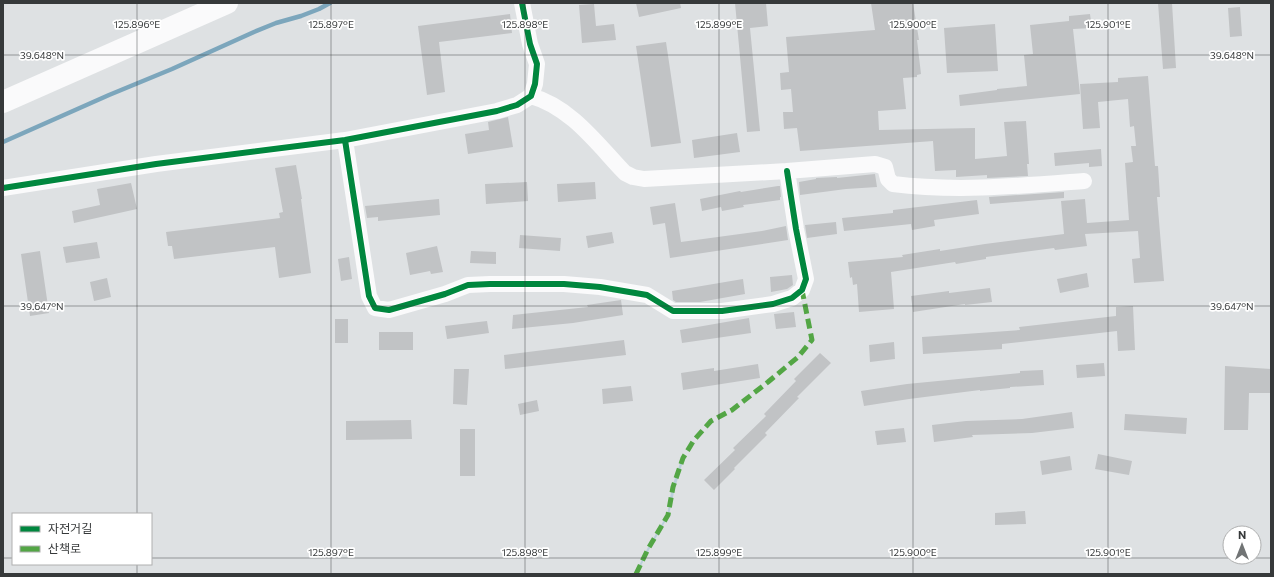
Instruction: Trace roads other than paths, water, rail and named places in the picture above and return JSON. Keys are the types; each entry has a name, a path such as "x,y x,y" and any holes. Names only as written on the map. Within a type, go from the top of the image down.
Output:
{"street":[{"path":"3,102 227,3"},
{"path":"3,188 156,164 345,140 497,111 517,105 531,96 535,84 536,64 530,44 522,3"},
{"path":"531,96 544,99 582,127 625,173 633,177 644,179 787,171 875,164 885,167 888,179 893,184 909,186 984,188 1084,181"},
{"path":"345,140 369,296 375,308 389,310 445,294 468,285 490,284 564,284 600,287 647,295 673,311 722,311 773,304 792,298 802,290 806,279 787,171"}],"waterway":[{"path":"3,142 254,32 276,23 301,16 330,3"}]}
